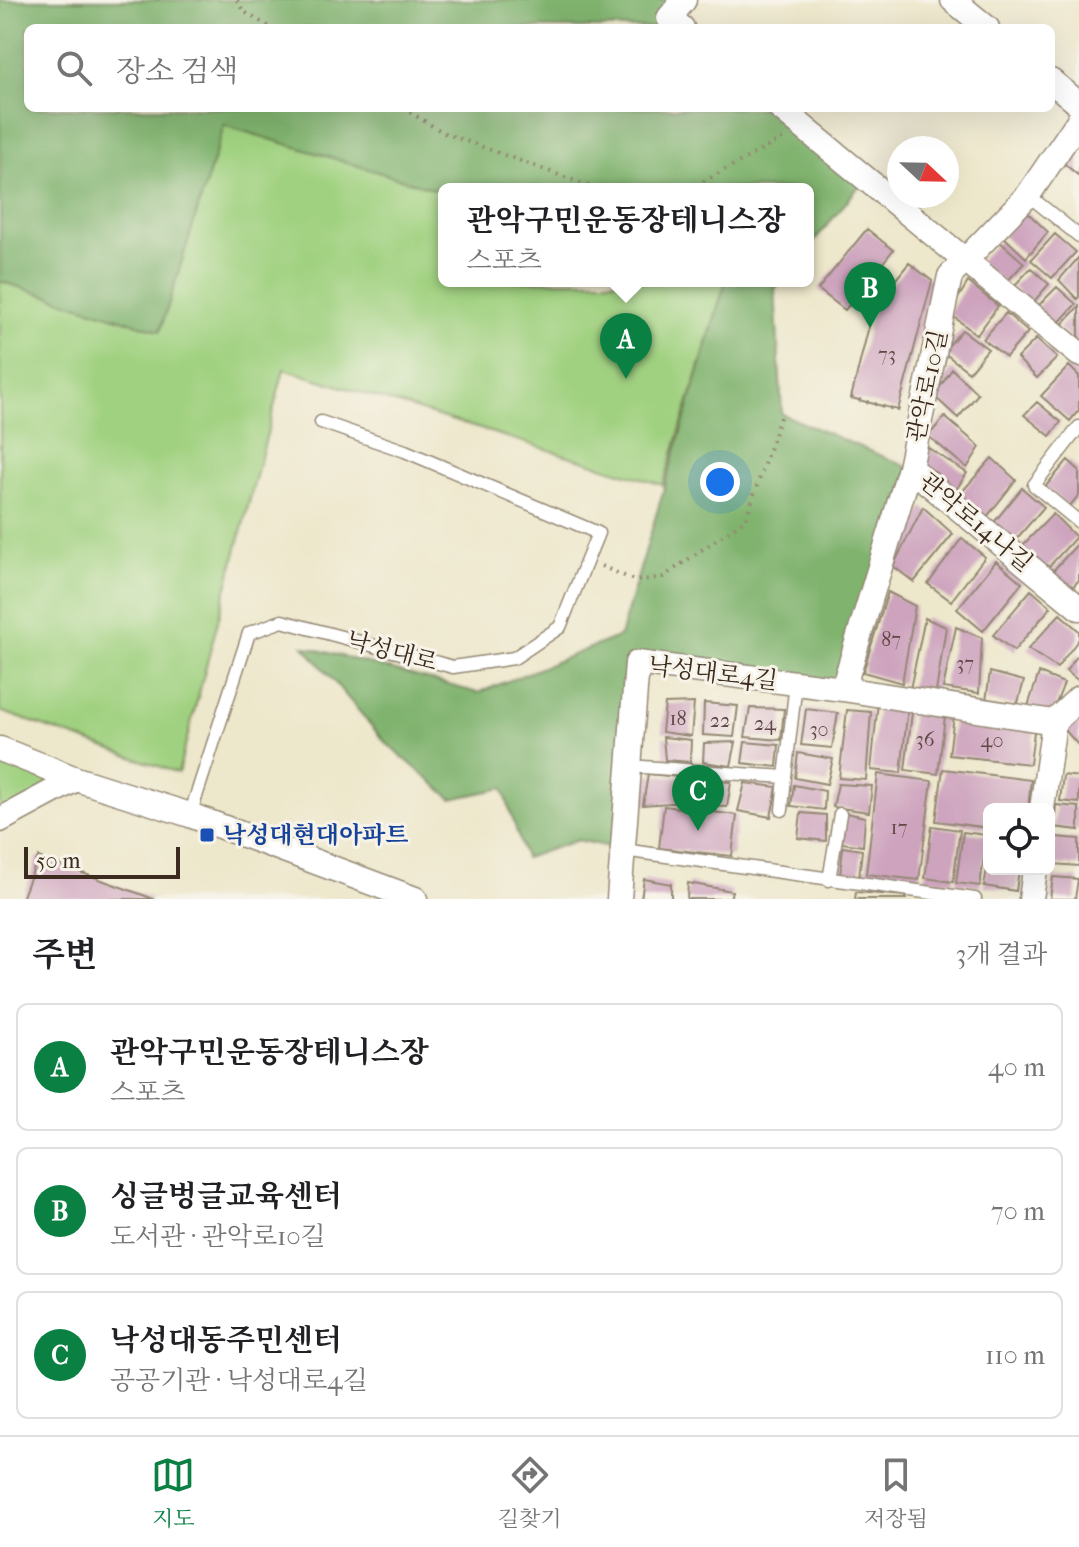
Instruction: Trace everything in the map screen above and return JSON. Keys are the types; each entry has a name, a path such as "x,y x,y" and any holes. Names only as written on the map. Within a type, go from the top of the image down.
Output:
{"street":[{"path":"953,0 982,24"},
{"path":"1055,84 1079,104"},
{"path":"785,112 1079,354"},
{"name":"관악로10길","path":"843,689 910,468 950,276 1028,195 1079,120"},
{"name":"관악로14나길","path":"910,468 1079,608"},
{"name":"낙성대로4길","path":"619,899 637,663 843,689 1054,722"},
{"path":"1043,803 1054,722 1079,698"},
{"path":"0,749 76,779 190,815 415,899"},
{"path":"0,820 76,779"},
{"path":"1031,899 1034,875"}],"lane":[{"path":"1028,195 1079,236"},
{"name":"낙성대로","path":"190,815 249,633 282,621 453,667 514,658 560,627 598,533 405,451 321,422"},
{"path":"1079,427 1034,485 1079,522"},
{"name":"낙성대로4길","path":"782,810 796,683"},
{"path":"629,766 785,777"},
{"path":"829,880 840,814"},
{"path":"623,850 975,899"}],"path":[{"path":"237,0 243,11 264,24"},
{"path":"410,112 444,133 581,183"},
{"path":"700,183 804,127"},
{"path":"851,398 921,416"},
{"path":"587,560 636,581 663,577 746,519 781,414"}],"green space":[{"path":"0,0 684,0 682,24 24,24 24,112 785,112 866,178 814,242 814,183 438,183 438,190 224,125 160,331 0,281"},
{"path":"224,125 438,190 438,287 724,287 663,485 284,369 178,773 0,711 0,281 160,331"},
{"path":"724,287 776,287 782,414 910,468 843,689 637,663 623,850 578,840 525,858 503,788 452,799 385,742 304,646 478,693 620,636"},
{"path":"0,749 76,779 0,820"}],"building":[{"path":"1079,133 1079,176 1060,160"},
{"path":"1025,210 1048,232 1026,258 1003,236"},
{"path":"867,229 893,250 867,283 883,295 909,263 932,281 898,410 851,398 874,306 858,294 845,310 818,289"},
{"path":"1055,234 1076,252 1052,278 1031,260"},
{"path":"999,241 1024,263 1005,284 979,262"},
{"path":"1079,257 1079,297 1077,299 1059,280"},
{"path":"1031,268 1049,284 1031,305 1013,287"},
{"path":"968,282 998,306 977,335 949,313"},
{"path":"1057,287 1076,304 1054,328 1034,310"},
{"path":"1079,306 1079,347 1059,328"},
{"path":"1006,313 1028,332 1006,357 983,339"},
{"path":"962,330 988,349 969,372 943,352"},
{"path":"1036,339 1057,358 1037,378 1017,358"},
{"path":"1069,366 1079,376 1079,410 1070,421 1041,396"},
{"path":"952,369 978,394 958,418 934,396"},
{"path":"1037,402 1061,422 1050,436 1024,415"},
{"path":"945,417 980,447 967,468 928,436"},
{"path":"927,447 967,473 952,496 920,467"},
{"path":"992,458 1016,480 986,518 959,495"},
{"path":"1068,460 1079,470 1079,495 1069,507 1045,487"},
{"path":"1022,488 1044,507 1012,544 991,526"},
{"path":"923,507 953,534 914,582 893,566"},
{"path":"1053,514 1076,537 1044,572 1020,548"},
{"path":"962,538 985,557 951,601 928,584"},
{"path":"1079,542 1079,580 1071,589 1051,573"},
{"path":"996,561 1022,583 983,631 957,609"},
{"path":"1031,590 1051,607 1014,651 993,635"},
{"path":"888,592 915,606 902,683 863,672"},
{"path":"1060,614 1079,631 1079,639 1057,668 1028,649"},
{"path":"925,618 946,627 936,692 910,689"},
{"path":"956,627 982,638 979,693 943,688"},
{"path":"1079,654 1079,681 1066,671"},
{"path":"990,672 1024,681 1017,706 986,701"},
{"path":"1039,673 1064,683 1052,714 1028,706"},
{"path":"878,702 908,705 901,773 871,770"},
{"path":"694,703 691,736 662,732 665,704"},
{"path":"704,703 738,706 734,737 703,735"},
{"path":"913,704 946,708 938,774 905,770"},
{"path":"750,708 784,709 781,740 745,737"},
{"path":"806,709 838,713 832,748 801,745"},
{"path":"1079,709 1079,746 1065,730 1070,718"},
{"path":"847,710 871,712 866,780 839,778"},
{"path":"954,715 1035,724 1030,764 949,755"},
{"path":"663,737 691,740 690,762 665,760"},
{"path":"736,742 731,766 703,762 704,743"},
{"path":"745,742 779,745 777,767 742,763"},
{"path":"798,753 833,759 827,784 795,778"},
{"path":"943,769 1031,780 1029,803 983,803 983,827 936,821"},
{"path":"648,774 689,778 685,802 643,805"},
{"path":"878,774 932,781 919,880 866,874"},
{"path":"1063,775 1079,777 1079,803 1060,801"},
{"path":"700,780 731,782 727,807 698,805"},
{"path":"745,783 777,787 771,817 738,811"},
{"path":"838,784 872,786 869,812 833,807"},
{"path":"794,785 825,791 824,810 791,806"},
{"path":"1056,805 1079,807 1079,830 1055,827"},
{"path":"664,806 737,815 732,856 659,848"},
{"path":"801,813 826,815 826,841 798,838"},
{"path":"846,813 865,817 863,846 842,843"},
{"path":"932,826 960,830 953,882 925,878"},
{"path":"963,832 983,834 980,886 956,883"},
{"path":"1056,837 1079,839 1079,866 1055,864"},
{"path":"843,847 862,850 859,878 840,876"},
{"path":"38,857 154,899 22,899"},
{"path":"986,875 1018,875 1016,891 984,886"},
{"path":"1053,877 1078,879 1075,899 1050,899"},
{"path":"644,879 671,884 671,899 641,899"},
{"path":"688,883 732,891 730,899 687,899"},
{"path":"856,892 906,896 906,899 855,899"}],"place":[{"name":"싱글벙글교육센터","path":"870,328"},
{"name":"관악구민운동장테니스장","path":"626,379"},
{"name":"낙성대동주민센터","path":"698,831"},
{"name":"낙성대현대아파트","path":"207,835"}]}
